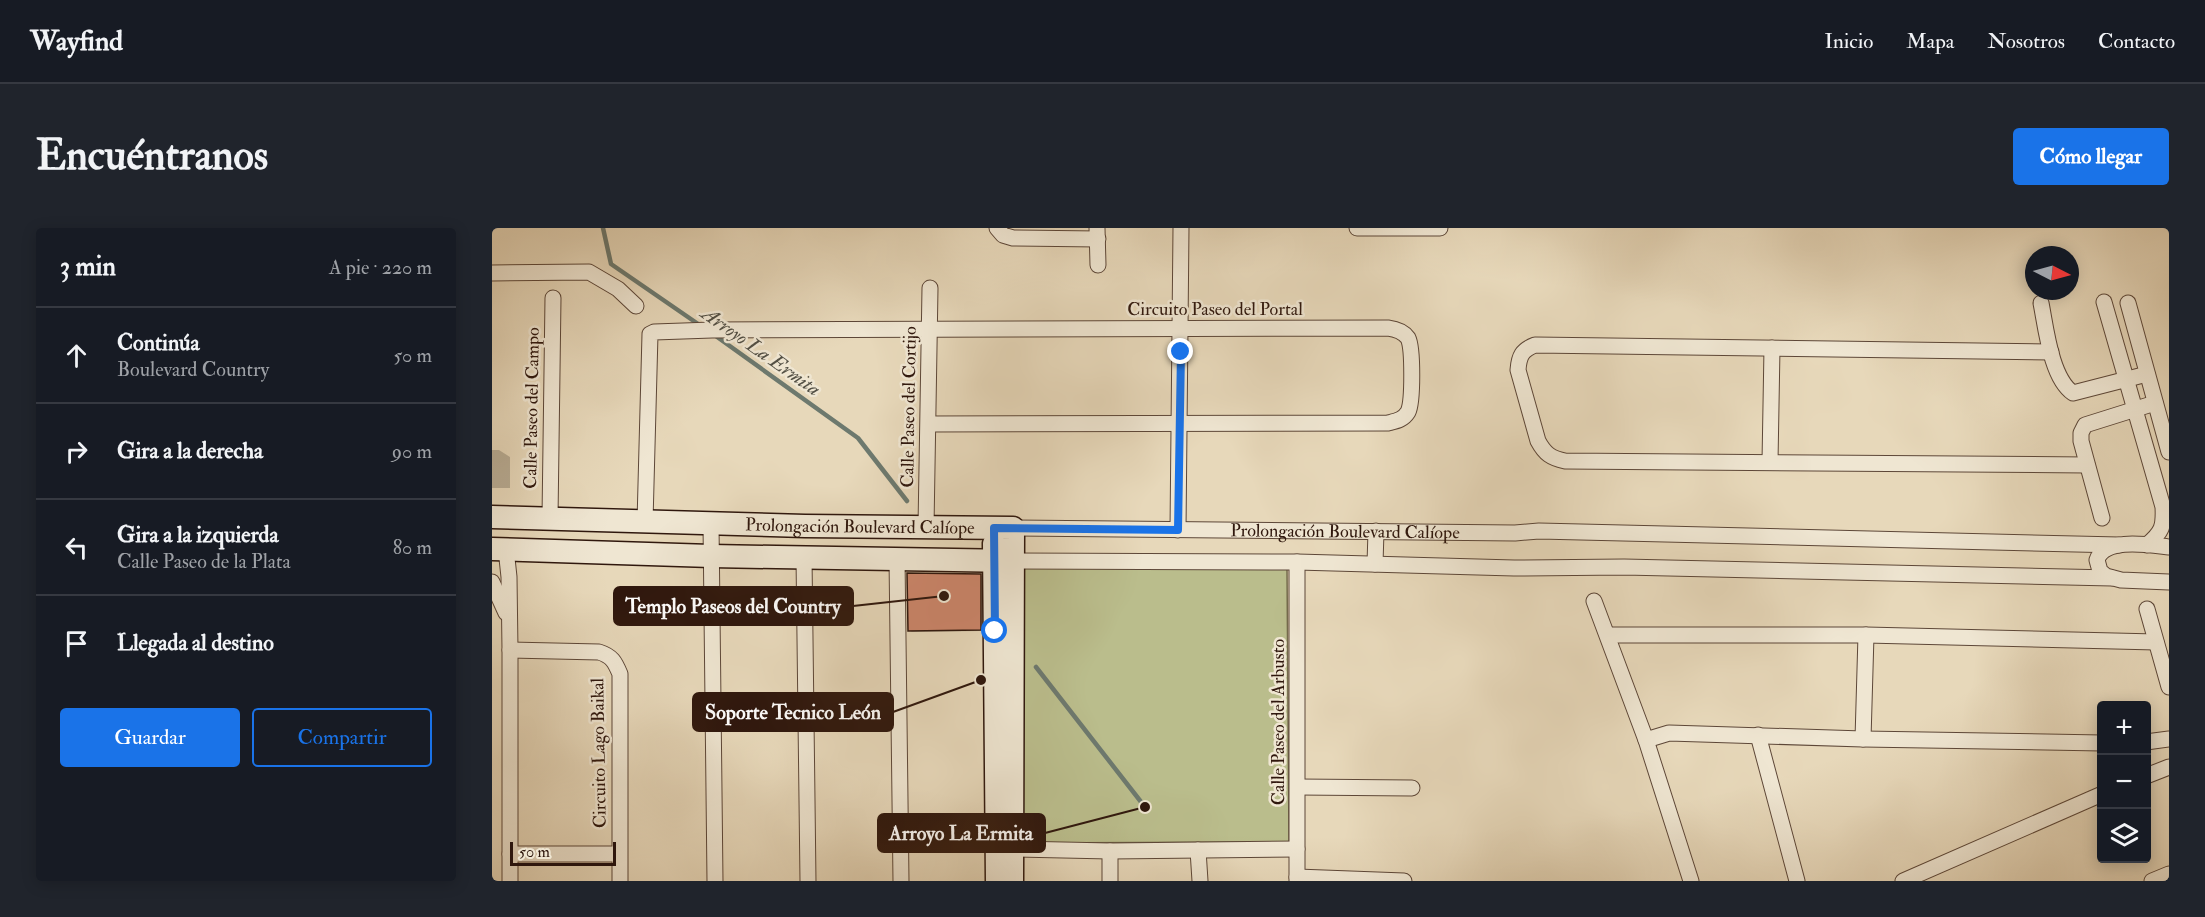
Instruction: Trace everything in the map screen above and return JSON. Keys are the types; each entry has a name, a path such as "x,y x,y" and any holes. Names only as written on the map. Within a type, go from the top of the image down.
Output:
{"street":[{"path":"997,228 1003,235 1013,238 1097,234 1098,265"},
{"path":"1178,530 1181,228"},
{"path":"1357,228 1440,228"},
{"path":"492,273 589,272 618,289 636,306"},
{"name":"Calle Paseo del Cortijo","path":"926,527 930,288"},
{"name":"Calle Paseo del Campo","path":"550,518 553,298"},
{"path":"2104,302 2163,507 2164,524 2158,535 2147,545"},
{"path":"2041,303 2051,352 2066,388 2073,393 2147,374"},
{"path":"2128,303 2169,452"},
{"name":"Circuito Paseo del Portal","path":"645,522 651,334 661,330 1388,328 1398,330 1406,336 1411,345 1411,402 1407,413 1400,420 1388,423 929,424"},
{"path":"2051,352 1535,345 1525,349 1519,357 1518,370 1538,441 1544,452 1553,458 1566,461 2087,465"},
{"path":"1770,462 1772,348"},
{"path":"2102,518 2081,441 2081,433 2085,425 2155,403"},
{"name":"Prolongación Boulevard Calíope","path":"492,517 711,524 926,527 1515,533 1539,531 2169,547"},
{"path":"711,524 715,881"},
{"path":"997,881 1004,528"},
{"path":"1375,564 1376,531"},
{"path":"2112,578 2100,571 2097,566 2098,557 2108,547 2119,545"},
{"path":"499,549 509,577 510,881"},
{"name":"Prolongación Boulevard Calíope","path":"499,549 711,556 1297,562 1514,568 1624,567 2112,578 2169,582"},
{"path":"804,557 808,881"},
{"path":"897,558 901,881"},
{"path":"1004,560 1012,881"},
{"name":"Calle Paseo del Arbusto","path":"1297,562 1297,879"},
{"path":"492,582 509,619"},
{"path":"1594,601 1646,740 1691,881"},
{"path":"2147,609 2169,687"},
{"path":"1608,635 1866,635 2156,642"},
{"path":"1863,739 1866,635"},
{"name":"Circuito Lago Baikal","path":"510,650 599,652 608,655 616,662 620,674 620,881"},
{"path":"1646,740 1669,733 2097,743"},
{"path":"1758,735 1797,881"},
{"path":"2151,741 2169,739"},
{"path":"2151,774 2169,767"},
{"path":"1298,787 1412,788"},
{"path":"1903,881 2097,796"},
{"path":"1013,849 1297,849"},
{"path":"1110,850 1110,881"},
{"path":"1198,850 1200,881"},
{"path":"510,854 620,854"},
{"path":"2152,881 2169,874"},
{"path":"1297,879 1404,881"}],"green space":[{"path":"1018,566 1287,568 1289,842 1017,843"}],"building":[{"path":"907,573 981,574 981,630 908,631"}],"waterway":[{"name":"Arroyo La Ermita","path":"603,228 611,264 701,326"},
{"name":"Arroyo La Ermita","path":"713,334 858,438 907,501"},
{"name":"Arroyo La Ermita","path":"1036,667 1145,807"}],"place":[{"name":"Templo Paseos del Country","path":"944,596"},
{"name":"Soporte Tecnico León","path":"981,680"},
{"name":"Arroyo La Ermita","path":"1145,807"}],"route":[{"path":"995,631 994,528 1178,530 1181,352"}]}
